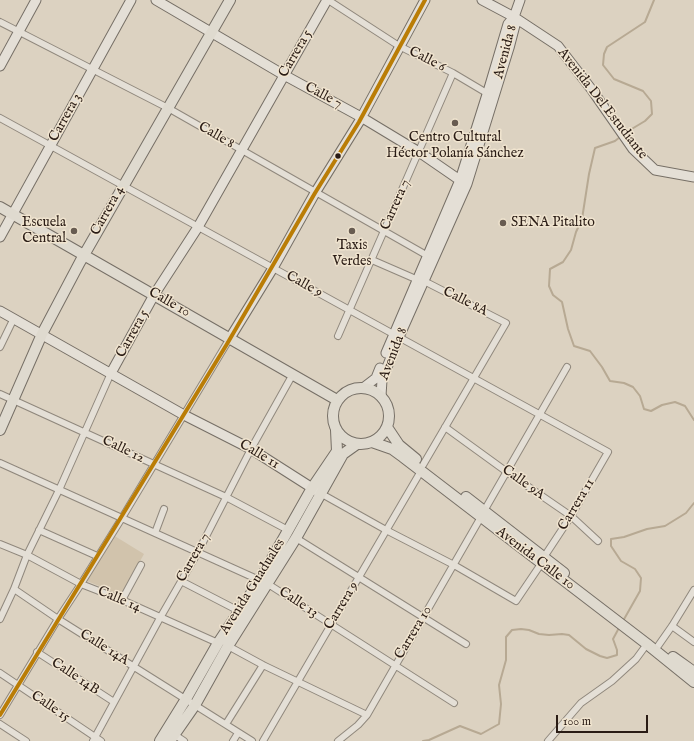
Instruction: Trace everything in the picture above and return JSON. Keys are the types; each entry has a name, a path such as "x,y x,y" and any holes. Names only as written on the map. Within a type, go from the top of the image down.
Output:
{"main road":[{"path":"0,66 36,0"},
{"name":"Carrera 3","path":"0,236 131,0"},
{"name":"Calle 7","path":"156,0 284,75 361,117 419,152 463,182"},
{"name":"Carrera 4","path":"0,430 42,334 84,255 230,0"},
{"name":"Carrera 5","path":"111,373 154,295 198,226 327,0"},
{"path":"230,338 273,268 315,193 361,117 425,0"},
{"name":"Avenida Del Estudiante","path":"482,0 514,17 558,46 592,90 618,129 634,149 655,170 694,177"},
{"path":"514,17 520,0"},
{"name":"Avenida 8","path":"363,388 376,378 421,280 463,182 490,95 515,25 514,17"},
{"name":"Avenida 8","path":"421,280 428,256 463,182"},
{"name":"Calle 10","path":"0,207 337,400"},
{"name":"Calle 11","path":"0,311 184,415 251,450 316,491"},
{"name":"Avenida 8","path":"381,396 382,380 396,335"},
{"path":"363,388 373,390 381,396 388,408 389,414 387,427 378,438 372,442 357,444 345,439 336,430 332,415 334,407 337,400 349,390 363,388"},
{"name":"Avenida Calle 10","path":"387,427 399,445 422,468"},
{"name":"Avenida Guaduales","path":"160,741 186,699 264,582 296,538 316,491 337,451 336,430"},
{"name":"Avenida Calle 10","path":"372,442 392,449 422,468 621,620 693,670"},
{"name":"Avenida Guaduales","path":"173,738 195,705 239,611 264,582 288,530 343,454 357,444"},
{"name":"Avenida Calle 10","path":"621,620 647,644 694,682"}],"street":[{"name":"Calle 6","path":"327,0 399,46 490,95"},
{"name":"Calle 8","path":"0,22 168,108 428,256"},
{"name":"Carrera 7","path":"338,336 453,74"},
{"name":"Calle 9","path":"0,118 608,452"},
{"name":"Calle 8A","path":"372,260 421,280 506,323"},
{"path":"0,344 14,318"},
{"name":"Carrera 9","path":"263,741 506,323"},
{"path":"0,715 37,652 122,518 153,464 230,338"},
{"name":"Carrera 10","path":"338,741 358,725 367,715 568,367"},
{"name":"Carrera 5","path":"0,619 27,556 59,490 111,373"},
{"name":"Carrera 7","path":"94,739 198,552 251,450 293,374"},
{"name":"Calle 12","path":"0,394 226,497 288,530"},
{"name":"Calle 9A","path":"446,427 507,472 571,516 598,541"},
{"name":"Carrera 11","path":"516,601 571,516 608,452"},
{"name":"Calle 13","path":"0,463 264,582 454,703"},
{"name":"Calle 11","path":"316,491 386,530 454,565 516,601"},
{"path":"155,533 164,509"},
{"path":"39,530 98,556"},
{"path":"296,538 466,644"},
{"name":"Calle 14","path":"0,544 81,584 122,600 160,618 223,644 367,715"},
{"path":"122,600 141,565"},
{"path":"181,581 239,611"},
{"name":"Calle 14A","path":"14,589 58,619 195,705"},
{"path":"658,646 694,590"},
{"path":"672,626 694,642"},
{"path":"548,741 581,703 612,681 636,659 647,644"},
{"name":"Calle 14B","path":"37,652 114,702"},
{"path":"226,724 263,665"},
{"name":"Calle 15","path":"0,673 94,739 101,741"},
{"path":"195,705 252,741"},
{"path":"0,724 26,741"},
{"path":"233,741 238,733"},
{"path":"173,738 184,741"}],"shaded area":[{"path":"113,535 144,554 121,595 87,581"}],"waterway":[{"path":"625,133 645,121 652,114 651,101 643,91 614,79 603,65 604,54 607,47 645,22 654,0"},
{"path":"620,137 615,141 595,148 589,174 582,219 576,232 571,250 563,262 550,269 549,286 553,295 562,302 568,329 574,346 590,351 610,381 624,383 633,387 640,396 644,409 651,411 662,405 675,402 685,406 694,420"},
{"path":"623,621 640,591 641,578 635,569 621,561 611,546 611,539 624,537 647,529 665,526 686,513 694,503"},
{"path":"423,741 429,740 460,726 481,734 499,724 501,704 499,685 506,660 506,637 512,630 521,629 539,634 569,635 586,649 607,658 617,655 617,650 613,639 620,626"}],"transit line":[{"path":"0,715 227,344 315,193 359,122 425,0"}],"place":[{"name":"Centro Cultural Héctor Polanía Sánchez","path":"455,123"},
{"name":"SENA Pitalito","path":"503,223"},
{"name":"Escuela Central","path":"74,231"},
{"name":"Taxis Verdes","path":"352,231"}]}
